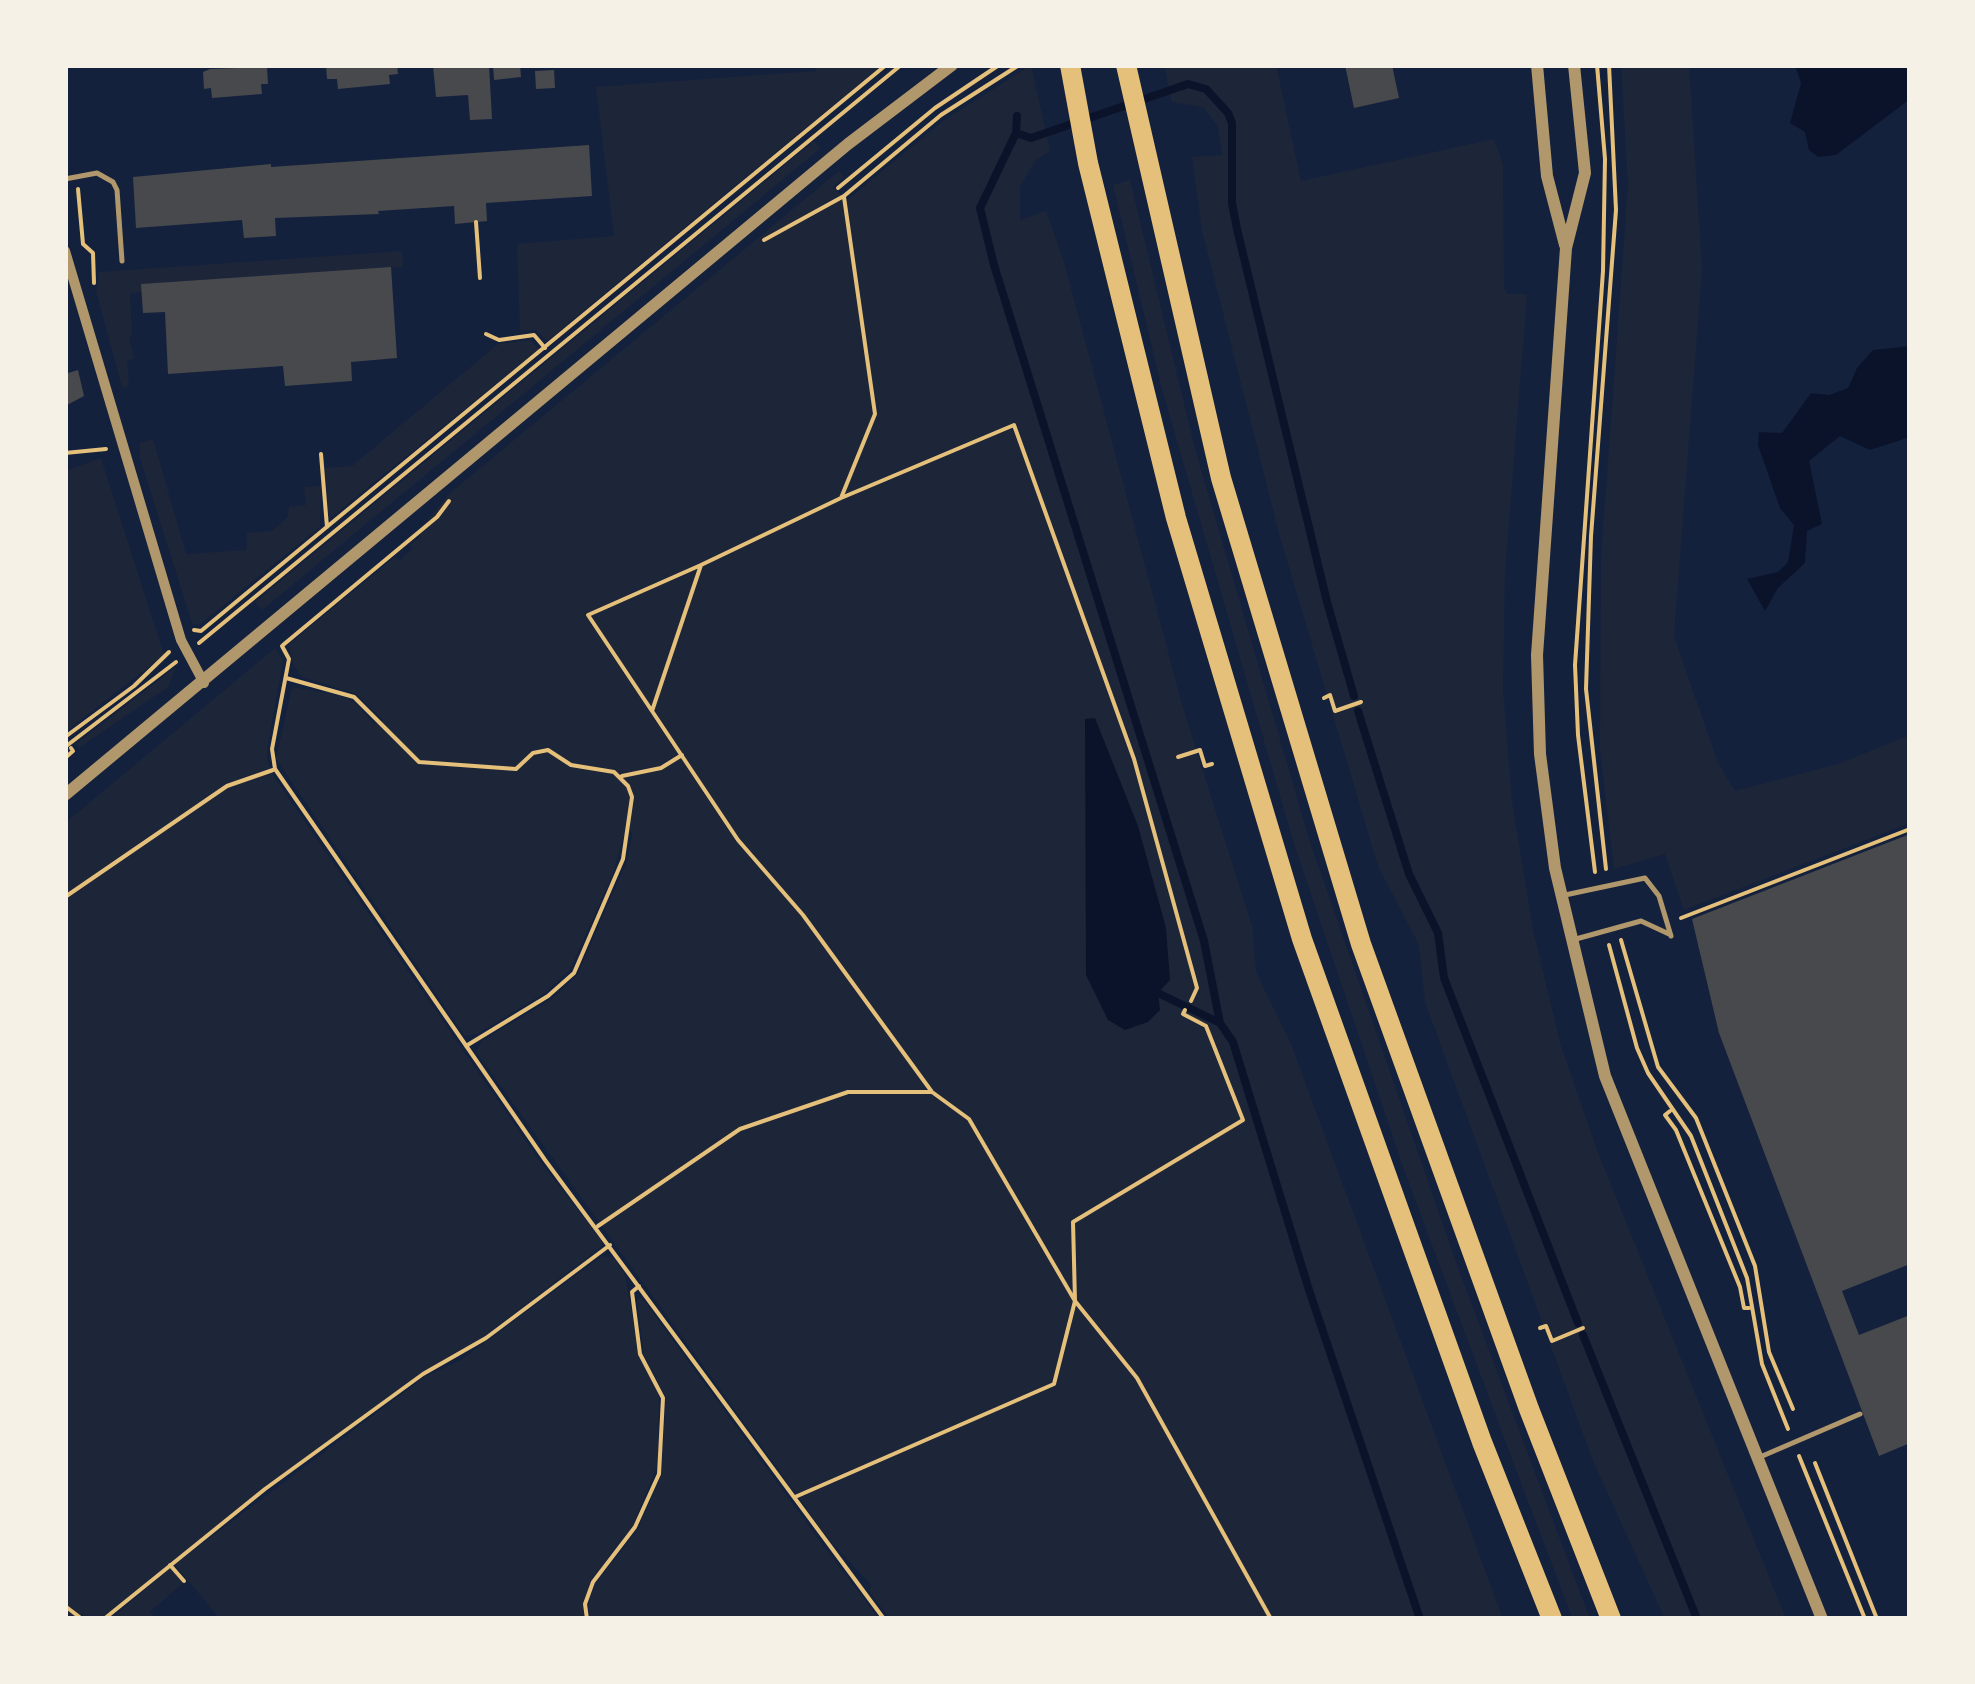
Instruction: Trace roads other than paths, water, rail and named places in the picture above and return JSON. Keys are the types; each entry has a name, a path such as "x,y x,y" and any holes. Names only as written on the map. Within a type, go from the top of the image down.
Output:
{"highway":[{"path":"1070,65 1088,163 1176,518 1302,938 1482,1442 1552,1619"},
{"path":"1126,65 1221,478 1361,944 1529,1409 1612,1619"}],"street":[{"path":"65,795 734,238 952,65"},
{"path":"1536,65 1547,176 1566,248"},
{"path":"1574,65 1585,173 1566,248 1537,655 1540,754 1560,896 1605,1076 1822,1619"},
{"path":"65,252 120,447 186,653 204,683"}],"lane":[{"path":"65,179 97,173 113,182 117,190 122,262"},
{"path":"1560,896 1645,878 1656,889 1671,936 1641,920 1570,941"},
{"path":"1757,1458 1860,1414"}],"waterway":[{"path":"1016,133 1031,138 1188,84 1206,89 1228,113 1232,123 1232,203 1237,229 1327,602 1354,696"},
{"path":"1017,116 1016,133 980,208 994,265 1204,941 1220,1023 1233,1042 1309,1290 1420,1619"},
{"path":"1358,711 1409,874 1438,933 1444,978 1578,1323"},
{"path":"1158,993 1220,1023"},
{"path":"1583,1335 1697,1619"}]}
